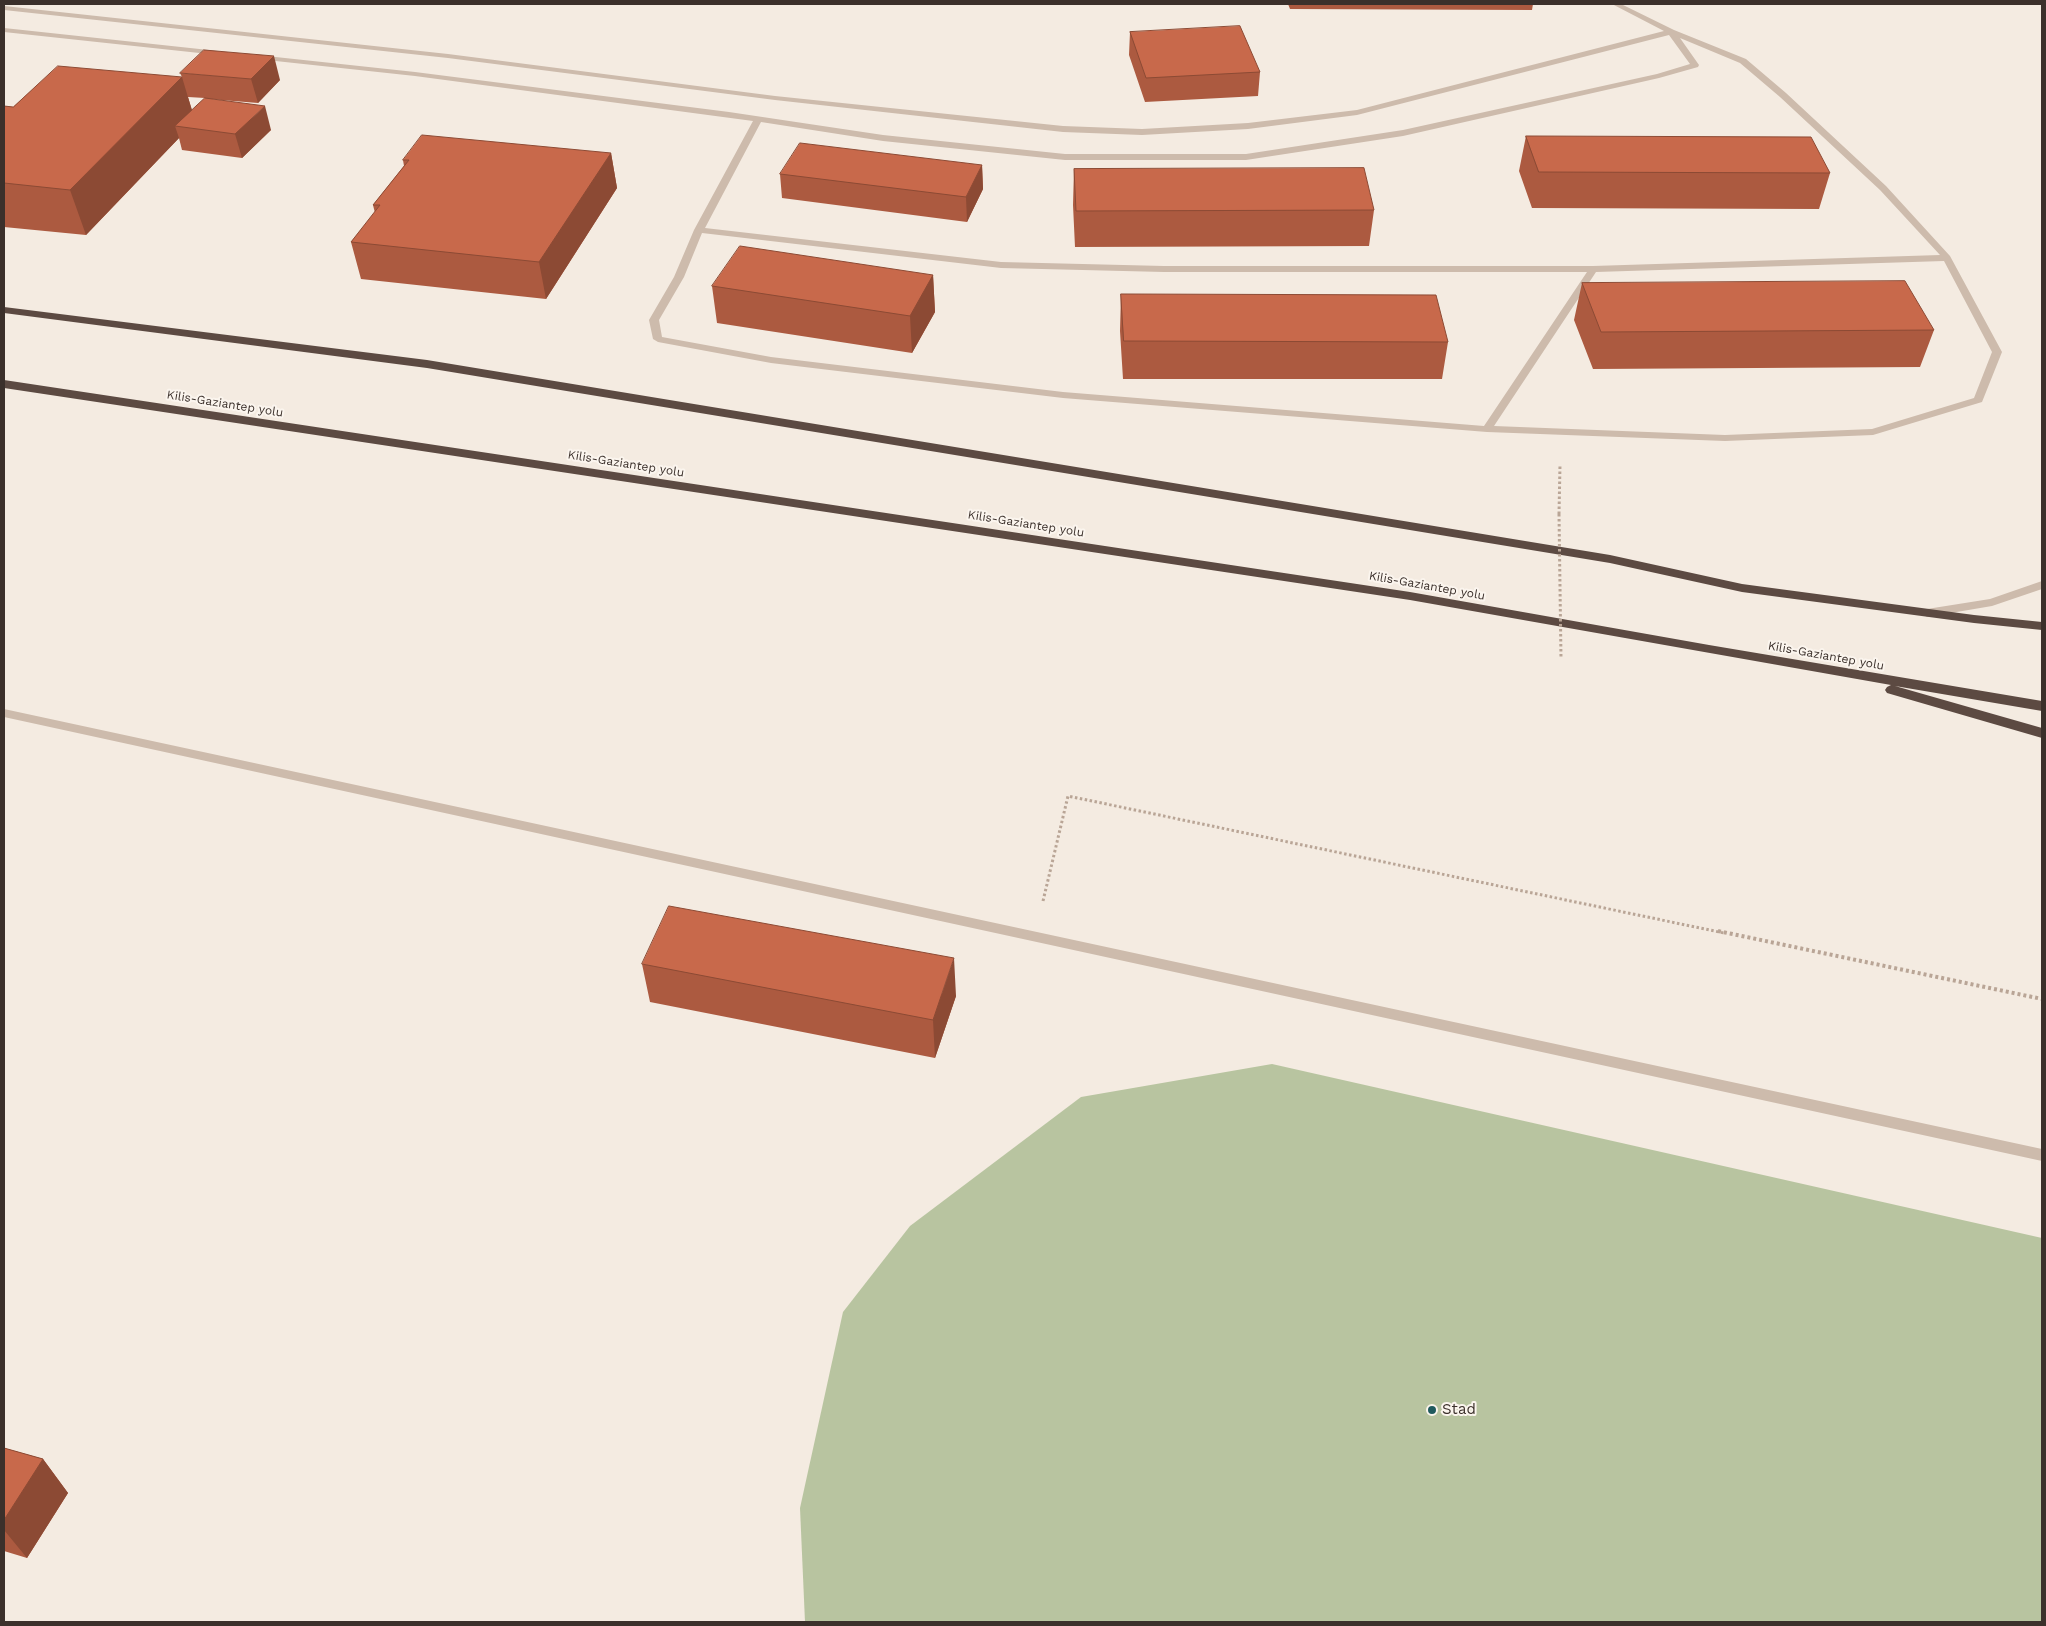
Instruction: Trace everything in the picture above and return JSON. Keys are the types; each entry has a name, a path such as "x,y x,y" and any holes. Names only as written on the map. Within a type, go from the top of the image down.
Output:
{"highway":[{"path":"4,310 427,364 1610,559 1742,588 2042,626"},
{"name":"Kilis-Gaziantep yolu","path":"4,384 1410,596 2042,706"},
{"path":"1821,669 2042,733"}],"street":[{"path":"758,120 699,230 680,277 654,320 658,340 771,360 1063,395 1488,429 1725,438 1873,432 1978,400 1996,352 1947,258 1883,188 1743,61 1671,32 1616,4"},
{"path":"4,8 448,56 785,99 1063,129 1142,132 1248,126 1357,112 1671,32"},
{"path":"4,30 232,54"},
{"path":"251,56 415,74 883,138 1065,157 1246,157 1403,133 1659,76 1695,65 1671,32"},
{"path":"699,230 1001,265 1164,269 1593,269 1947,258"},
{"path":"1488,429 1593,269"},
{"path":"1928,613 1992,602 2042,585"},
{"path":"4,713 2042,1155"}],"path":[{"path":"1561,484 1559,514 1561,659"},
{"path":"1034,936 1068,796 2042,998"}],"green space":[{"name":"Stad","path":"1272,1064 2042,1238 2042,1622 805,1622 800,1508 843,1312 910,1226 1081,1097"}],"building":[{"path":"1240,26 1260,72 1146,78 1130,32"},
{"path":"204,50 274,56 251,79 180,73"},
{"path":"58,66 182,77 70,190 4,183 4,106 13,107"},
{"path":"205,98 265,106 235,134 175,126"},
{"path":"422,135 611,153 539,262 351,242 380,205 373,205 409,160 403,160"},
{"path":"1526,136 1811,137 1830,173 1539,172"},
{"path":"800,143 982,165 966,197 780,174"},
{"path":"1364,168 1374,210 1076,211 1074,169"},
{"path":"740,246 933,275 910,316 712,286"},
{"path":"1905,281 1934,330 1601,332 1582,283"},
{"path":"1121,294 1436,295 1448,342 1124,341"},
{"path":"669,906 954,958 933,1020 642,964"},
{"path":"4,1448 43,1459 4,1520"}],"place":[{"name":"Stad","path":"1432,1410"}]}
